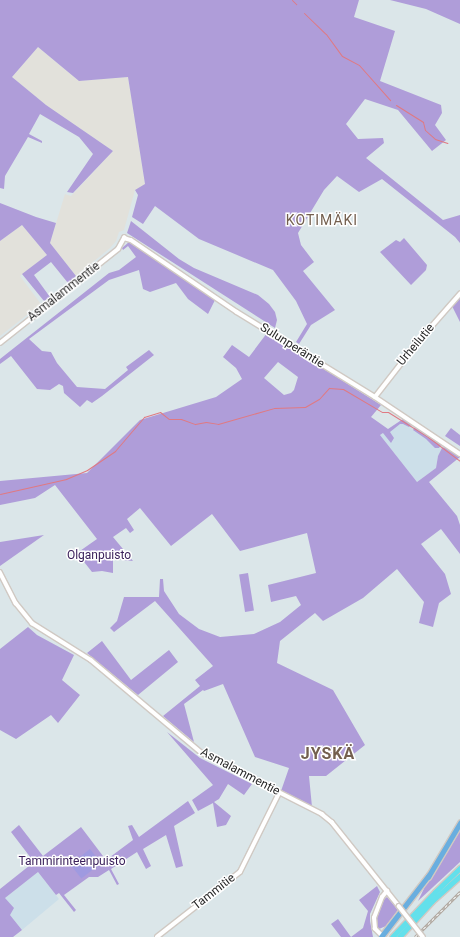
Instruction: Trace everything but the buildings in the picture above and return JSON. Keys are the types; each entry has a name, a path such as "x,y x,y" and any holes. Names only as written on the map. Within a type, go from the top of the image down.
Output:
{"highway":[{"path":"392,937 425,901 460,868"},
{"path":"399,937 432,901 460,876"}],"main road":[{"path":"382,937 427,880 429,874 460,823"}],"street":[{"name":"Asmalammentie","path":"0,343 118,249 124,238"},
{"name":"Sulunperäntie","path":"124,238 137,244 237,312 375,397 460,454"},
{"name":"Urheilutie","path":"375,397 420,339 460,294"},
{"name":"Asmalammentie","path":"0,572 20,608 35,625 91,660 202,753 322,814 332,822 423,937"},
{"name":"Tammitie","path":"157,937 240,872 279,793"},
{"path":"382,937 375,929 374,918 382,897 387,891"}],"shaded area":[{"path":"38,47 79,81 128,77 145,185 135,190 124,230 119,232 116,241 110,248 76,276 50,243 65,194 71,196 113,151 46,105 12,77"},
{"path":"22,225 47,255 20,276 41,304 0,336 0,241"},
{"path":"403,419 445,447 438,456 436,468 417,482 380,435"},
{"path":"90,849 101,863 81,879 70,864"},
{"path":"38,872 59,899 22,930 10,915 5,898"}],"green space":[{"path":"0,0 359,0 354,17 395,31 380,81 441,105 442,113 435,125 446,140 432,151 398,110 365,99 346,124 358,139 383,138 384,143 366,158 443,220 460,215 460,243 455,237 382,179 359,192 337,176 324,190 298,233 301,245 314,262 303,271 335,310 311,325 299,344 296,342 307,324 296,301 273,270 199,239 155,206 143,224 132,217 138,195 135,190 145,184 128,77 79,81 38,47 12,77 46,105 113,151 73,193 67,192 93,154 79,137 40,114 29,134 42,141 42,143 28,137 5,176 4,189 0,188"},
{"path":"390,0 460,0 460,24 426,9"},
{"path":"0,203 56,223 50,243 76,276 68,283 51,262 34,275 50,297 44,301 22,274 47,255 22,225 0,241"},
{"path":"131,221 179,259 194,268 258,295 269,304 275,312 277,320 275,328 127,233"},
{"path":"404,238 427,265 426,270 411,285 380,252 396,240 400,242"},
{"path":"129,242 215,300 208,314 188,299 176,283 150,292 143,289 139,270 109,280 29,339 42,351 51,352 57,363 77,387 105,389 128,370 126,367 149,350 154,355 102,396 92,403 87,400 80,407 64,393 63,386 59,384 50,390 37,389 11,356 0,364 0,359 109,273 119,270 136,257 128,246 123,250 122,248"},
{"path":"460,295 460,322 451,304"},
{"name":"Olganpuisto","path":"267,333 381,405 371,417 388,429 403,419 411,425 409,427 400,424 390,432 394,438 391,443 383,433 380,435 417,482 436,468 438,456 442,448 445,447 460,457 429,482 457,516 460,525 460,554 441,529 421,544 445,574 451,594 439,603 433,627 419,623 424,602 397,569 363,598 323,621 315,613 280,641 277,663 333,690 365,745 326,776 309,776 312,807 281,791 289,768 255,757 223,684 204,691 203,690 184,704 194,742 163,716 200,686 195,680 213,666 155,601 114,632 110,628 117,621 124,597 159,597 160,579 163,579 164,591 179,614 199,629 220,637 254,634 280,622 301,605 296,596 271,602 268,585 316,573 307,533 240,551 212,514 171,546 140,508 127,519 134,530 130,533 126,528 113,537 133,561 113,559 113,573 102,571 92,572 77,553 97,539 55,485 35,498 0,505 0,481 87,473 140,420 216,397 242,379 236,368 223,357 232,345 249,357","holes":["278,362 298,377 294,390 291,393 284,395 264,378"]},
{"path":"415,427 439,443 441,445 439,448 435,448 426,439 413,430"},
{"path":"451,428 460,435 460,446 445,436"},
{"path":"44,535 0,566 0,542"},
{"path":"248,573 254,611 245,612 239,574"},
{"path":"28,627 37,635 74,655 62,680 80,695 58,723 51,715 16,739 0,730 0,649"},
{"path":"102,641 131,680 169,650 178,662 138,695 87,653"},
{"path":"167,732 200,758 252,784 244,795 228,784 219,799 214,802 231,816 226,825 217,827 213,803 198,811 192,800 213,785"},
{"name":"Tammirinteenpuisto","path":"188,801 195,813 174,826 183,866 176,868 166,835 143,849 151,866 146,869 137,852 111,869 119,884 117,885 109,870 98,877 89,877 64,895 76,910 74,912 59,893 56,895 38,872 5,898 14,908 10,915 22,930 13,937 0,937 0,889 34,862 11,832 19,825 43,856 81,827 106,860 133,840 128,826 132,825 139,837"},
{"path":"460,827 460,862 418,901 429,878"},
{"path":"377,886 380,892 370,914 373,937 351,937 363,928 368,911 359,900"},
{"path":"387,897 398,910 386,926 379,929 376,926 376,918 382,901"},
{"path":"338,919 351,937 341,937 331,924"}],"waterway":[{"path":"292,0 296,4"},
{"path":"304,13 326,34 342,56 359,65 390,100"},
{"path":"396,105 423,122 425,130 435,139 447,143"},
{"path":"0,494 66,479 87,470 115,451 144,417 160,412 169,419 181,419 195,424 206,422 218,424 274,408 305,407 319,399 329,388 343,389 382,412 388,412 428,437 460,461"}],"railway":[{"path":"415,937 460,892"}],"district":[{"name":"KOTIMÄKI","path":"322,220"},
{"name":"JYSKÄ","path":"328,754"}]}
